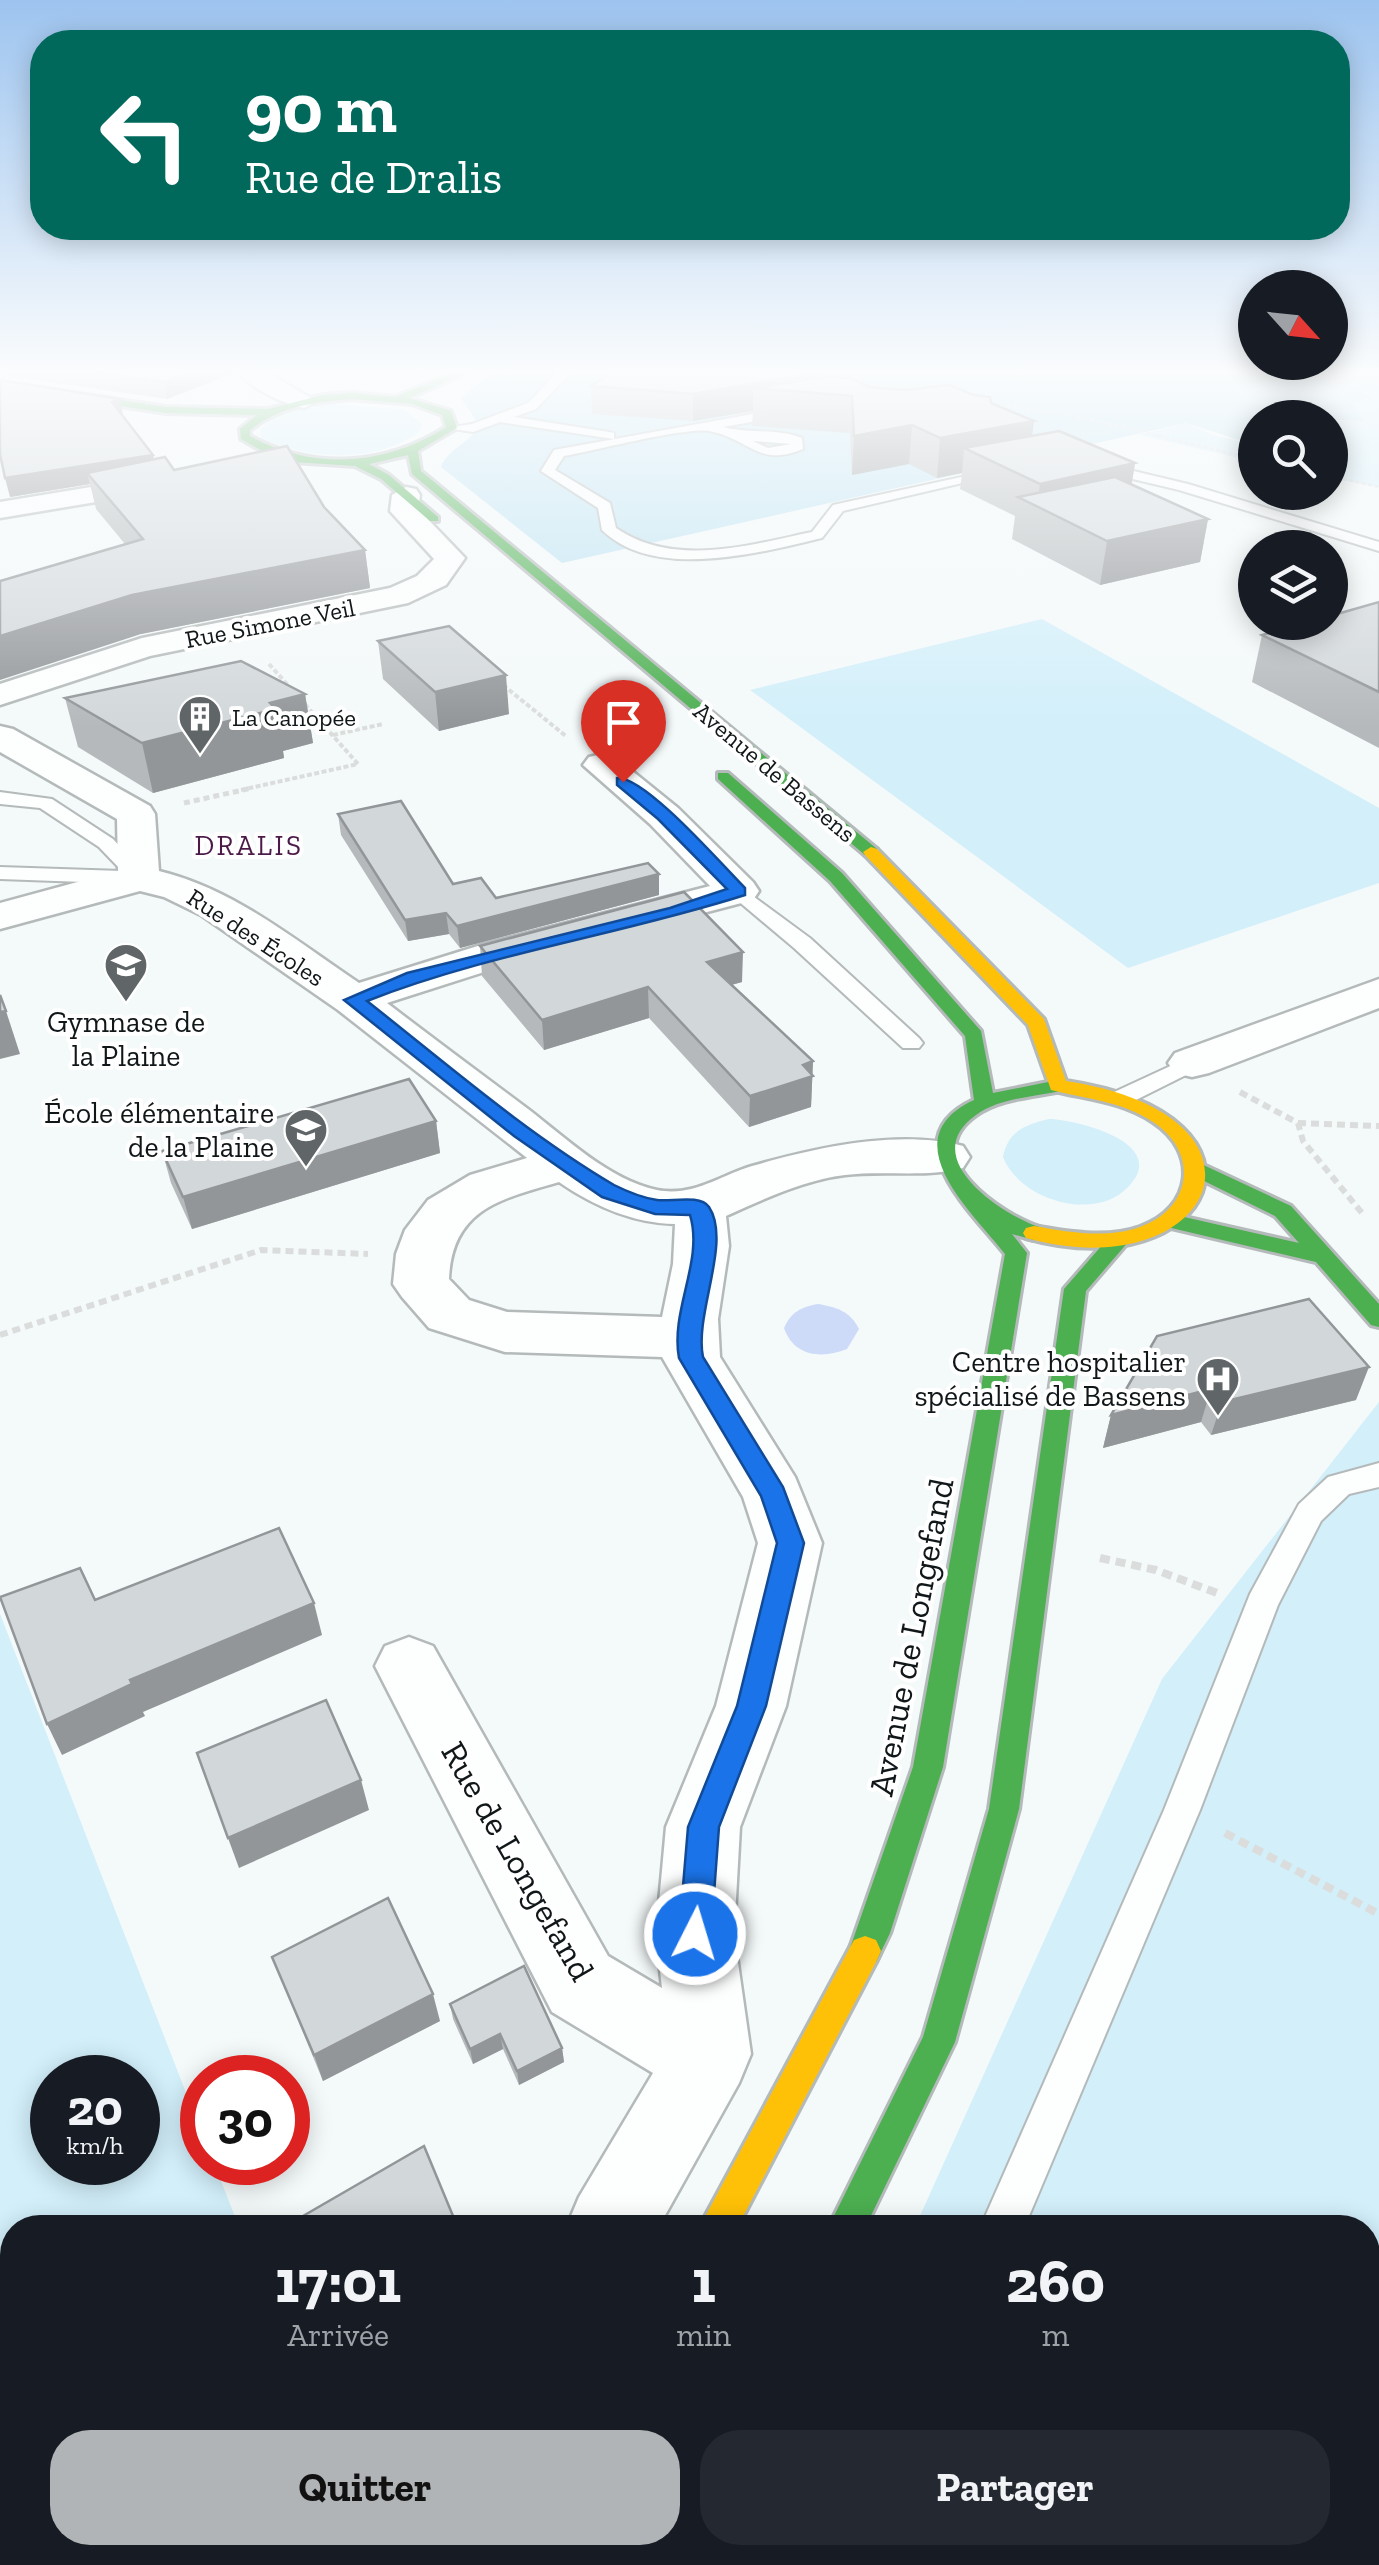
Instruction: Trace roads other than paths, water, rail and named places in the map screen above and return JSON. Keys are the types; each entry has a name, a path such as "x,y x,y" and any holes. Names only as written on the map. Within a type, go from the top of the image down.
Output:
{"main road":[{"path":"399,489 472,552"},
{"name":"Avenue de Bassens","path":"436,489 884,863 1037,1023 1058,1086"},
{"name":"Avenue de Bassens","path":"702,758 836,877 974,1035 984,1099"},
{"path":"1058,1086 1122,1098 1168,1125 1184,1142 1196,1170 1191,1199 1170,1221 1146,1234 1118,1241 1044,1237 1010,1226 981,1209 956,1184 945,1157 948,1134 961,1115 984,1099 1018,1088 1058,1086"},
{"path":"1196,1170 1283,1212 1379,1318"},
{"name":"Avenue de Longefand","path":"724,2215 874,1933 928,1768 1016,1253 981,1209"},
{"path":"1170,1221 1318,1255"},
{"path":"852,2215 938,2042 1004,1809 1075,1289 1118,1241"}],"street":[{"path":"0,510 138,489"},
{"name":"Rue Simone Veil","path":"0,695 142,648 397,596 438,576 450,558 404,511 406,495"},
{"path":"0,737 136,814 139,878 0,916"},
{"path":"602,764 664,816 738,891"},
{"name":"Rue des Écoles","path":"139,878 179,888 216,906 354,1000 414,976 676,911 738,891"},
{"path":"1192,1063 1379,992"},
{"path":"354,1000 566,1164 610,1192 655,1207 698,1208 766,1179 844,1159 945,1157"},
{"path":"566,1164 478,1190 435,1220 420,1255 421,1284 449,1314 505,1332 687,1338"},
{"path":"617,2215 710,2054 695,1934 703,1827 751,1706 790,1543 774,1494 691,1358 687,1338 706,1233 698,1208"},
{"name":"Rue de Longefand","path":"409,1666 580,1984 706,2059"}],"lane":[{"path":"576,489 604,506 610,530 625,541 662,552 726,554 817,535 838,508 919,489"},
{"path":"1189,489 1379,547"},
{"path":"0,798 45,803 106,843 139,878"},
{"path":"0,873 139,878"},
{"path":"738,891 802,943 910,1043"},
{"path":"1122,1098 1192,1063"},
{"path":"1008,2215 1182,1810 1262,1604 1310,1513 1339,1485 1379,1475"}],"place":[{"name":"La Canopée","path":"200,755"},
{"name":"Gymnase de la Plaine","path":"126,1003"},
{"name":"École élémentaire de la Plaine","path":"306,1168"},
{"name":"Centre hospitalier spécialisé de Bassens","path":"1218,1417"}],"district":[{"name":"DRALIS","path":"249,845"}]}
